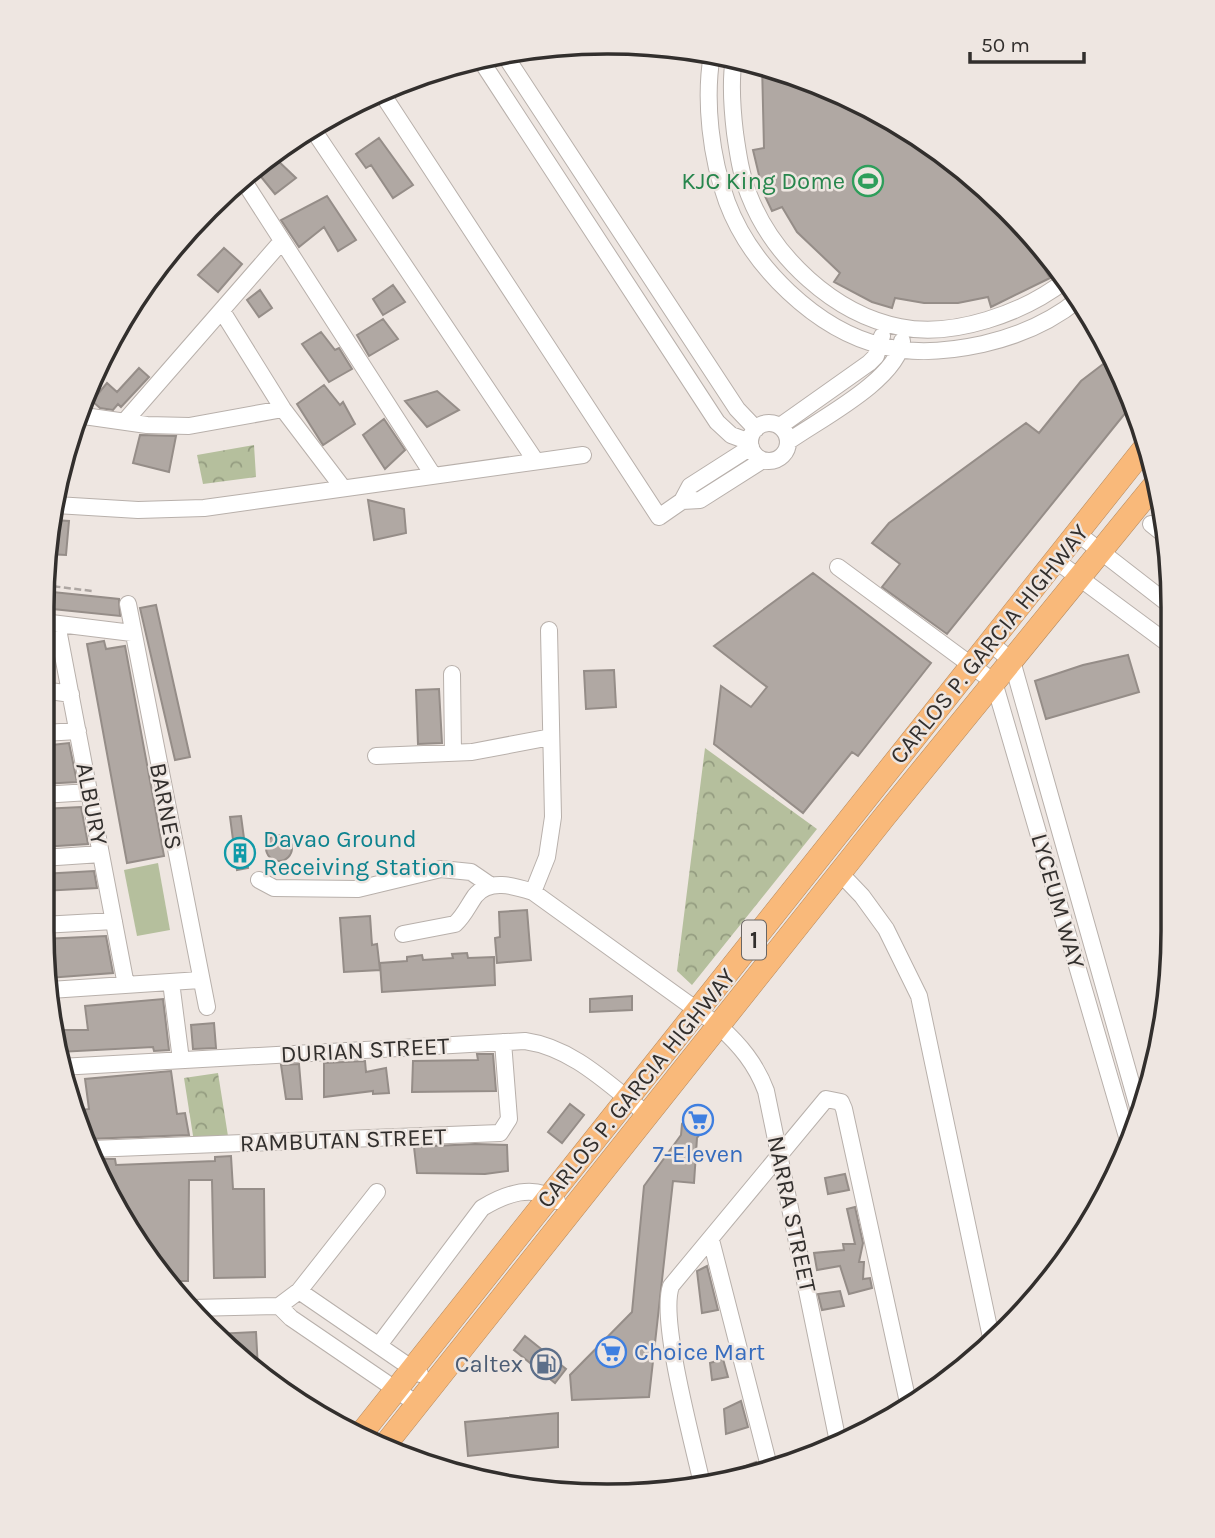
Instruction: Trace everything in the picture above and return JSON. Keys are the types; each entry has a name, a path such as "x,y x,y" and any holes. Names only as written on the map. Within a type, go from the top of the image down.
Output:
{"highway":[{"name":"CARLOS P. GARCIA HIGHWAY","path":"365,1428 1139,455"},
{"name":"CARLOS P. GARCIA HIGHWAY","path":"389,1439 885,816 1148,493"},
{"path":"864,800 885,816"}],"street":[{"path":"510,63 737,409 763,460"},
{"path":"711,64 709,93 715,153 728,204 755,251 787,290 835,325 880,346 901,350 969,347 1005,339 1052,317 1071,304"},
{"path":"486,68 717,422 731,435 752,439"},
{"path":"733,69 732,93 738,150 749,196 773,237 802,272 845,305 885,324 904,328 967,325 1000,317 1058,286"},
{"path":"499,89 518,76"},
{"path":"709,93 732,93"},
{"path":"386,100 659,517 682,502 700,500 763,460 778,459 788,448 789,441 780,426 767,423 752,439 690,486 682,502"},
{"path":"318,136 535,460"},
{"path":"557,177 576,165"},
{"path":"248,188 433,475"},
{"path":"125,421 282,241"},
{"path":"616,267 635,255"},
{"path":"787,290 802,272"},
{"path":"222,311 283,409 343,488"},
{"path":"780,426 861,370 876,356 885,324"},
{"path":"789,441 882,376 901,350 904,328"},
{"path":"672,353 692,341"},
{"path":"89,416 169,426 210,424 283,409"},
{"path":"64,505 138,510 204,508 583,455"},
{"path":"1151,523 1154,526"},
{"path":"1077,533 1161,598"},
{"path":"1054,559 1161,638"},
{"path":"838,567 995,682"},
{"name":"BARNES","path":"128,604 207,1007"},
{"path":"54,623 132,633"},
{"path":"403,934 455,924 476,894 490,885 510,885 533,891 547,857 553,817 549,630"},
{"name":"ALBURY","path":"54,637 71,694 126,985"},
{"path":"989,642 1012,661"},
{"name":"LYCEUM WAY","path":"1012,661 1135,1096"},
{"path":"452,674 453,753"},
{"name":"LYCEUM WAY","path":"995,682 1124,1127"},
{"path":"54,692 71,694"},
{"path":"54,732 78,731"},
{"path":"376,756 453,753 551,737"},
{"path":"1018,762 1038,755"},
{"path":"54,794 89,792"},
{"path":"54,857 101,854"},
{"path":"259,880 274,888 358,889 441,869 471,872 490,885"},
{"path":"840,873 886,929 919,996 990,1330"},
{"name":"NARRA STREET","path":"533,891 719,1026 739,1045 760,1075 780,1152 836,1434"},
{"path":"54,924 114,921"},
{"path":"58,990 200,980"},
{"path":"171,982 181,1060"},
{"name":"DURIAN STREET","path":"71,1066 503,1042 544,1043 560,1050 648,1115"},
{"name":"RAMBUTAN STREET","path":"99,1149 500,1133 509,1119 503,1042"},
{"path":"700,1475 669,1326 667,1297 671,1286 826,1099 841,1102 844,1109 907,1396"},
{"path":"203,1308 279,1306 299,1291 377,1192"},
{"path":"379,1345 482,1208 505,1194 519,1192 551,1196 572,1211"},
{"path":"711,1240 767,1460"},
{"path":"299,1291 434,1383"},
{"path":"279,1306 291,1318 417,1404"}],"path":[{"path":"55,587 92,591"}],"green space":[{"path":"254,445 256,477 203,484 197,455"},
{"path":"705,748 817,829 692,985 677,971"},
{"path":"158,863 170,930 137,936 124,870"},
{"path":"218,1073 228,1136 194,1142 184,1078"}],"building":[{"name":"KJC King Dome","path":"762,77 819,96 852,111 915,147 999,216 1050,278 991,307 988,297 958,303 924,303 895,298 892,308 872,302 834,282 840,273 797,232 782,207 772,211 763,192 753,150 764,148"},
{"path":"379,138 413,185 393,198 371,165 366,168 356,154"},
{"path":"280,162 296,178 275,194 261,177"},
{"path":"327,196 356,240 338,251 324,227 299,247 281,220"},
{"path":"224,248 242,264 218,292 198,275"},
{"path":"393,285 405,302 383,315 373,299"},
{"path":"260,290 272,308 259,317 247,300"},
{"path":"383,319 398,339 369,356 357,335"},
{"path":"321,332 335,350 339,348 352,369 329,382 302,344"},
{"path":"1104,363 1125,413 947,634 882,587 900,564 872,543 889,523 1026,423 1039,433 1081,381"},
{"path":"139,368 149,377 121,407 118,404 113,410 100,408 94,402 107,383 117,392"},
{"path":"324,385 340,405 343,402 355,424 323,445 297,404"},
{"path":"437,391 459,410 427,427 405,401"},
{"path":"384,419 405,450 385,469 363,435"},
{"path":"140,435 176,436 169,472 133,463"},
{"path":"368,500 404,509 406,533 374,540"},
{"path":"61,521 69,521 66,555 57,555"},
{"path":"813,573 931,663 858,756 852,752 803,813 714,744 721,686 751,707 767,687 714,646"},
{"path":"54,592 119,599 120,616 54,609"},
{"path":"156,605 190,757 175,760 140,608"},
{"path":"104,641 106,649 125,646 164,856 127,863 87,644"},
{"path":"1128,655 1139,692 1046,719 1035,681 1083,665"},
{"path":"614,670 616,707 586,709 584,671"},
{"path":"439,689 442,743 418,744 416,690"},
{"path":"69,743 77,782 54,783 54,745"},
{"path":"81,807 88,844 54,846 54,808"},
{"name":"Davao Ground Receiving Station","path":"241,816 248,868 237,870 230,817"},
{"path":"279,835 288,839 292,848 288,857 279,861 270,857 266,848 270,839"},
{"path":"94,871 97,888 54,890 54,873"},
{"path":"527,910 531,960 497,963 495,938 500,937 499,912"},
{"path":"370,916 372,945 377,944 380,970 344,972 340,918"},
{"path":"106,936 113,973 56,977 54,938"},
{"path":"467,953 468,958 494,957 495,985 382,992 380,963 407,961 407,957 422,955 423,960 453,958 452,954"},
{"path":"632,996 632,1010 590,1012 590,999"},
{"path":"163,999 169,1050 154,1051 153,1047 68,1052 64,1030 88,1030 85,1006"},
{"path":"214,1023 216,1048 193,1049 191,1025"},
{"path":"477,1054 493,1054 496,1091 412,1092 413,1061 478,1060"},
{"path":"365,1061 366,1072 386,1068 389,1093 373,1094 373,1091 324,1097 324,1063"},
{"path":"299,1064 302,1099 286,1099 281,1065"},
{"path":"171,1071 177,1114 185,1113 189,1135 95,1139 85,1110 89,1109 85,1079"},
{"path":"570,1104 584,1115 562,1143 548,1132"},
{"path":"695,1107 712,1119 697,1138 694,1183 673,1181 649,1397 572,1400 570,1375 632,1312 644,1186 681,1135 682,1124"},
{"path":"507,1145 508,1171 485,1174 417,1173 414,1147"},
{"path":"231,1156 233,1189 264,1189 265,1277 214,1278 212,1180 189,1180 188,1281 180,1281 147,1238 104,1159 115,1159 116,1165 215,1161 215,1157"},
{"path":"845,1174 849,1190 828,1194 825,1178"},
{"path":"855,1207 863,1243 859,1262 864,1262 863,1279 870,1278 872,1288 849,1294 840,1266 817,1270 814,1253 844,1250 843,1244 855,1244 847,1209"},
{"path":"707,1266 718,1310 702,1313 697,1271"},
{"path":"840,1291 844,1306 822,1310 818,1294"},
{"path":"256,1332 257,1358 243,1346 229,1333"},
{"name":"Caltex","path":"525,1336 566,1369 555,1383 514,1350"},
{"path":"723,1359 728,1377 712,1380 710,1363"},
{"path":"741,1401 748,1427 726,1434 724,1409"},
{"path":"558,1413 558,1447 468,1456 465,1422"}],"place":[{"name":"KJC King Dome","path":"868,181"},
{"name":"Davao Ground Receiving Station","path":"240,853"},
{"name":"7-Eleven","path":"698,1120"},
{"name":"Choice Mart","path":"611,1352"},
{"name":"Caltex","path":"546,1364"}]}
